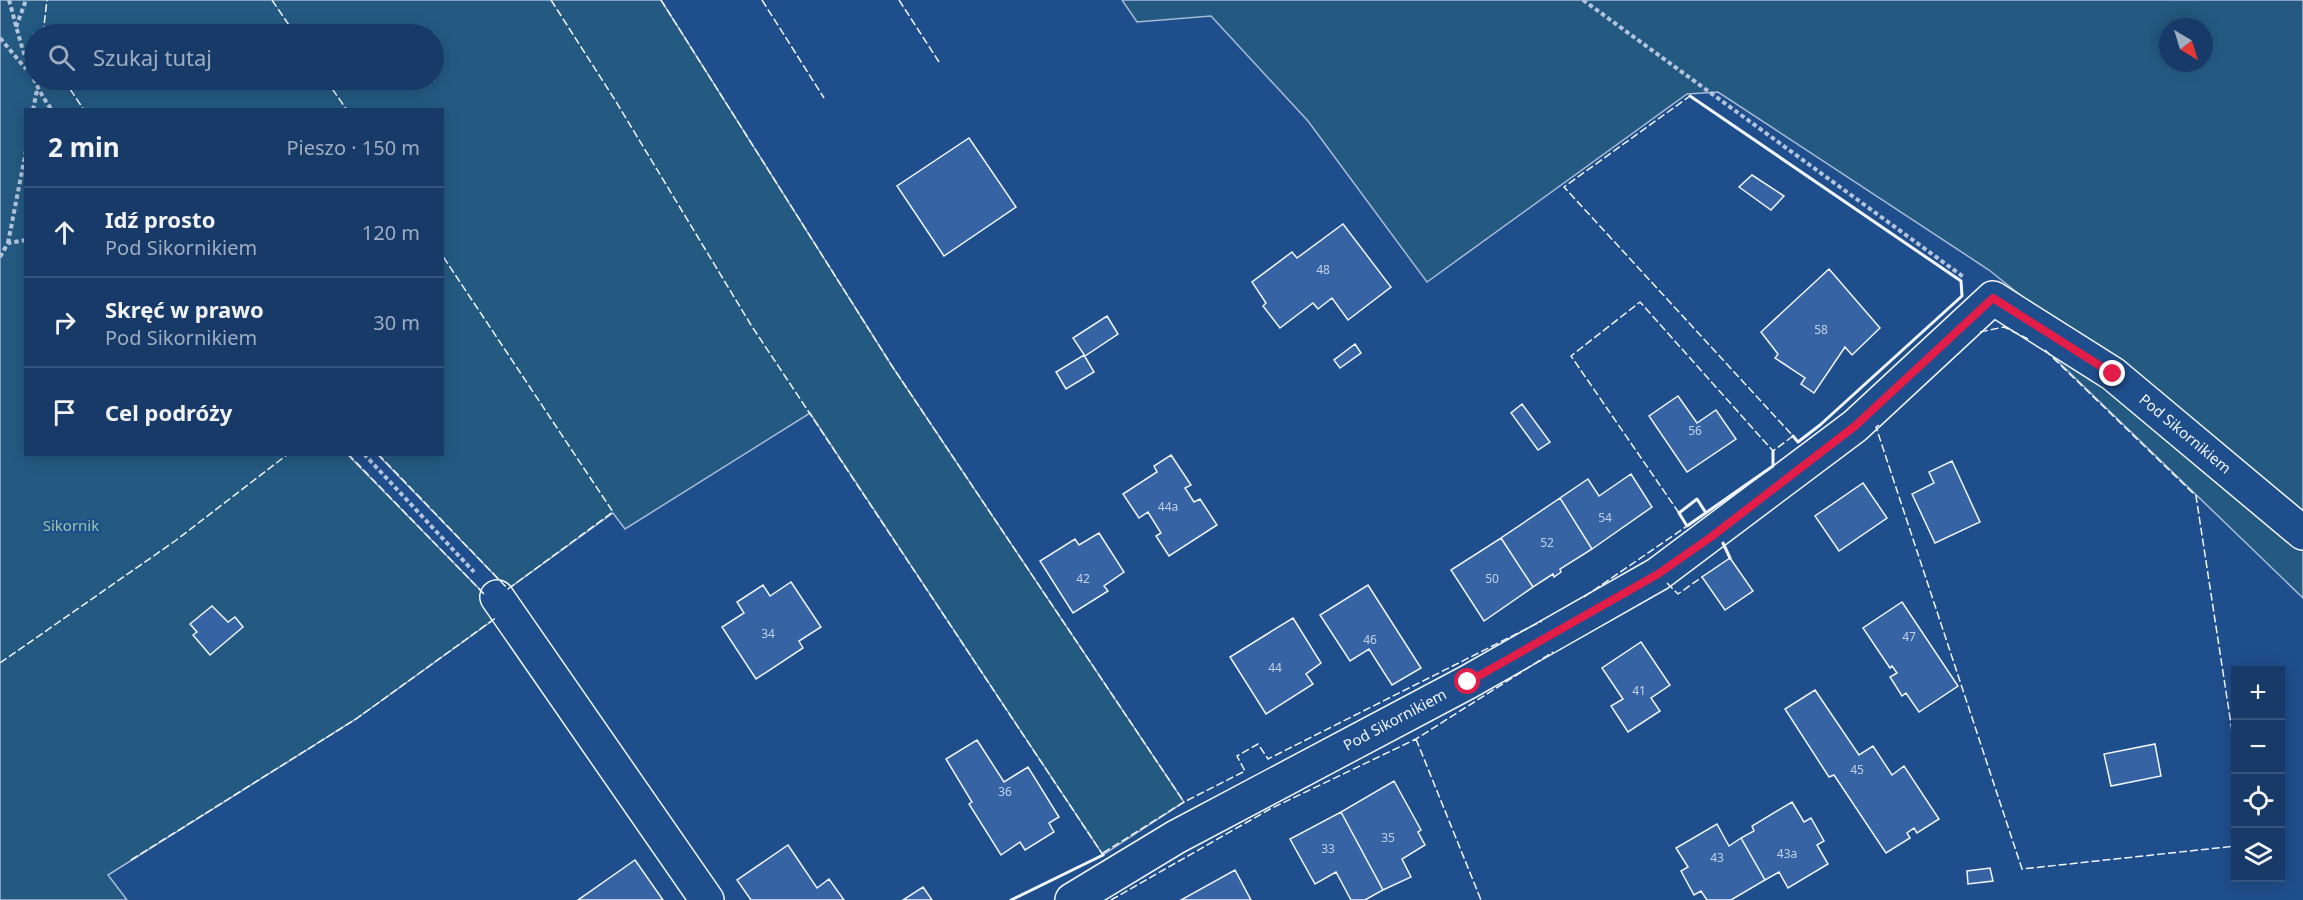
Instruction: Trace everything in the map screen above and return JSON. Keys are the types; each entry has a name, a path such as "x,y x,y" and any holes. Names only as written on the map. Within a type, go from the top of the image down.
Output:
{"street":[{"name":"Pod Sikornikiem","path":"1072,900 1176,837 1468,682 1658,574 1855,426 1993,298 2113,374 2303,533"},
{"path":"497,597 707,900"}],"path":[{"path":"9,0 24,55"},
{"path":"16,27 26,0"},
{"path":"1582,0 1696,80 1993,298"},
{"path":"0,38 24,66"},
{"path":"33,108 37,90"},
{"path":"37,90 50,108"},
{"path":"0,257 8,243 24,161"},
{"path":"8,243 24,240"},
{"path":"366,456 497,597"}],"green space":[{"name":"Sikornik","path":"0,0 661,0 892,366 1184,802 1103,855 810,413 625,529 613,513 508,589 379,456 444,456 444,108 24,108 24,456 349,456 503,613 356,719 108,875 127,900 0,900"},
{"path":"1122,0 2303,0 2303,598 2041,345 2040,311 1989,270 1718,92 1687,94 1427,282 1308,121 1211,16 1137,22"}],"building":[{"path":"969,138 1016,207 944,256 897,186"},
{"path":"1752,175 1784,196 1771,210 1739,187"},
{"path":"1343,224 1391,287 1348,320 1332,298 1318,309 1313,303 1280,328 1263,306 1266,303 1252,282 1292,252 1297,258"},
{"path":"1829,269 1880,328 1852,355 1845,347 1814,393 1801,384 1805,378 1775,358 1778,354 1761,332"},
{"path":"1107,316 1118,334 1085,356 1073,338"},
{"path":"1355,344 1361,353 1340,368 1334,360"},
{"path":"1084,355 1094,372 1066,389 1056,372"},
{"path":"1678,396 1697,423 1716,410 1736,439 1687,472 1649,416"},
{"path":"1522,404 1550,442 1538,450 1511,413"},
{"path":"1171,455 1191,485 1185,488 1194,502 1200,499 1217,525 1169,556 1156,536 1161,533 1148,512 1139,518 1123,494 1157,472 1154,466"},
{"path":"1952,461 1980,522 1935,543 1912,494 1934,483 1929,472"},
{"path":"1631,474 1652,507 1592,549 1560,498 1588,479 1599,496"},
{"path":"1863,483 1887,518 1839,551 1815,516"},
{"path":"1560,498 1592,549 1560,569 1561,572 1554,577 1553,574 1533,587 1501,538"},
{"path":"1099,533 1124,572 1104,586 1108,591 1073,613 1040,561 1075,539 1079,545"},
{"path":"1501,538 1533,587 1484,621 1451,570"},
{"path":"1730,558 1753,591 1725,610 1702,577"},
{"path":"791,582 821,627 799,641 803,648 756,679 722,627 744,613 737,602 763,585 770,596"},
{"path":"1368,585 1421,668 1392,685 1369,649 1350,661 1320,615"},
{"path":"1902,602 1958,686 1919,712 1906,693 1902,696 1890,677 1897,673 1892,666 1890,668 1863,628"},
{"path":"212,606 228,622 235,617 243,627 210,655 193,635 197,632 190,624"},
{"path":"1293,618 1321,663 1306,674 1313,684 1266,714 1230,657"},
{"path":"1641,642 1670,685 1651,698 1660,711 1628,732 1611,706 1623,699 1602,668"},
{"path":"1815,690 1859,755 1873,746 1892,775 1904,766 1939,819 1917,833 1914,828 1907,833 1910,838 1886,853 1834,775 1829,777 1785,709"},
{"path":"977,740 1004,782 1028,767 1059,817 1049,823 1054,832 1025,850 1020,842 1001,855 969,804 972,802 946,759"},
{"path":"2155,744 2161,776 2111,786 2104,754"},
{"path":"1394,781 1421,830 1418,832 1425,845 1402,859 1411,877 1383,890 1341,812"},
{"path":"1792,802 1804,822 1811,818 1824,841 1817,845 1828,864 1788,888 1779,872 1765,880 1741,838 1754,831 1752,826"},
{"path":"1341,812 1383,890 1365,900 1351,900 1336,872 1315,884 1290,839"},
{"path":"1717,824 1729,846 1741,838 1765,880 1731,900 1707,900 1701,891 1694,895 1681,871 1688,867 1676,848"},
{"path":"788,845 817,888 829,879 844,900 751,900 737,880"},
{"path":"635,860 663,900 578,900"},
{"path":"1990,868 1993,881 1968,884 1967,871"},
{"path":"1235,870 1251,900 1181,900"},
{"path":"923,887 932,900 903,900"}],"fence":[{"path":"44,24 47,0"},
{"path":"272,0 288,24"},
{"path":"551,0 615,100 751,325 1103,855"},
{"path":"661,0 892,366 1184,802"},
{"path":"762,0 824,98"},
{"path":"899,0 939,62"},
{"path":"71,90 83,108"},
{"path":"333,90 346,108"},
{"path":"1679,513 1571,356 1640,302 1773,451 1793,436 1564,187 1690,96"},
{"path":"380,456 508,589 613,512 444,258"},
{"path":"1980,332 2004,327 2028,339"},
{"path":"2045,350 2196,496 2231,724"},
{"path":"1879,425 1876,427 2022,869 2231,847"},
{"path":"0,663 175,541 285,456"},
{"path":"350,456 484,594"},
{"path":"1584,597 1687,526"},
{"path":"1667,583 1678,594 1702,577"},
{"path":"131,860 356,719 497,617"},
{"path":"1103,853 1184,802 1245,771 1237,756 1258,744 1268,759 1542,621"},
{"path":"1111,900 1270,809 1416,739 1553,652"},
{"path":"1416,739 1481,900"}],"wall":[{"path":"1690,96 1961,281 1962,296 1820,425 1798,442 1793,436"},
{"path":"1706,513 1697,499 1679,513 1687,526 1709,511 1773,466 1773,451"},
{"path":"1723,543 1730,558"},
{"path":"1011,900 1103,855"}],"route":[{"path":"1468,682 1658,574 1711,537 1855,426 1993,298 2113,374"}]}
